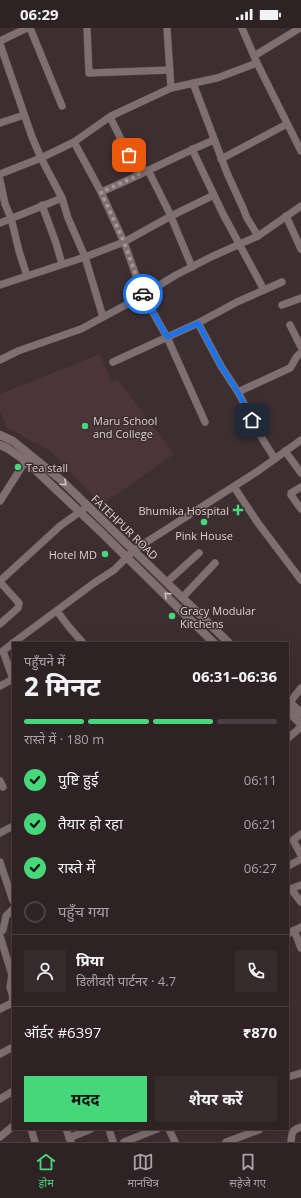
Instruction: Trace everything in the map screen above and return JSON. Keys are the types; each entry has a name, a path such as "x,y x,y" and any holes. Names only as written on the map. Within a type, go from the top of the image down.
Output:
{"street":[{"path":"27,28 0,42 32,137 62,198 68,218 85,256 103,317"},
{"path":"30,28 62,106"},
{"path":"87,28 89,73 170,70"},
{"path":"167,28 171,88"},
{"path":"242,28 255,59 301,151"},
{"path":"0,174 41,158 74,142 110,117 171,88 216,78 255,59 300,28"},
{"path":"193,83 221,159 246,218 258,236"},
{"path":"0,123 24,115"},
{"path":"110,117 139,175"},
{"path":"221,159 287,124"},
{"path":"101,192 214,140"},
{"path":"74,142 101,192 124,242 143,295 167,337 205,422"},
{"path":"192,150 264,290"},
{"path":"148,170 171,216 192,267"},
{"path":"0,180 5,204 11,218 27,276"},
{"path":"0,285 124,242 171,216 214,195"},
{"path":"0,223 62,198"},
{"path":"42,206 62,264"},
{"path":"0,360 18,351 81,329 176,275 258,236 301,206"},
{"path":"286,216 301,249"},
{"path":"113,362 282,282"},
{"path":"282,305 301,298"},
{"path":"198,323 221,366 238,392 260,434 275,458"},
{"path":"290,325 301,347"},
{"path":"238,392 290,368 296,357 301,353"},
{"name":"FATEHPUR ROAD","path":"0,435 13,441 28,457 61,480 228,642"},
{"path":"14,642 114,570 134,550 234,487 301,440"},
{"path":"0,445 28,457 80,512 127,556 210,642"},
{"path":"285,451 301,472"},
{"path":"0,501 28,457"},
{"path":"234,487 258,523 301,580"},
{"path":"301,487 291,494 301,509"},
{"path":"0,624 18,608 19,603 0,581 60,526 88,506"},
{"path":"167,582 199,553"},
{"path":"182,598 216,563"},
{"path":"57,611 68,627 82,642"},
{"path":"12,644 3,651 12,676"},
{"path":"0,686 12,680"},
{"path":"301,688 289,702 301,714"},
{"path":"289,712 301,724"},
{"path":"289,737 301,727"},
{"path":"0,833 12,827"},
{"path":"301,834 293,840 301,855"},
{"path":"289,865 301,859"},
{"path":"0,862 12,898"},
{"path":"301,885 289,890 301,902"},
{"path":"0,932 3,930 6,916 12,910"},
{"path":"301,927 291,932 301,948"},
{"path":"0,936 12,975 10,987 12,1002 0,1009"},
{"path":"0,1054 12,1048"},
{"path":"289,1077 301,1073"},
{"path":"0,1099 12,1093"},
{"path":"0,1137 12,1127"},
{"path":"291,1142 293,1131 301,1128"},
{"path":"32,1130 35,1142"},
{"path":"66,1130 70,1140 90,1130"},
{"path":"109,1130 113,1142"},
{"path":"124,1142 154,1130"},
{"path":"169,1130 175,1142"},
{"path":"226,1142 259,1130"}],"shaded area":[{"path":"100,354 111,382 118,380 174,454 102,505 50,451 6,427 0,409 0,394"}],"way so far":[{"path":"129,155 139,175 101,192 124,242 143,294"}],"place":[{"name":"Maru School and College","path":"85,426"},
{"name":"Tea stall","path":"18,467"},
{"name":"Bhumika Hospital","path":"238,510"},
{"name":"Pink House","path":"204,522"},
{"name":"Hotel MD","path":"105,554"},
{"name":"Gracy Modular Kitchens","path":"172,616"}],"route":[{"path":"143,294 167,337 198,323 221,366 238,392 252,420"}]}
